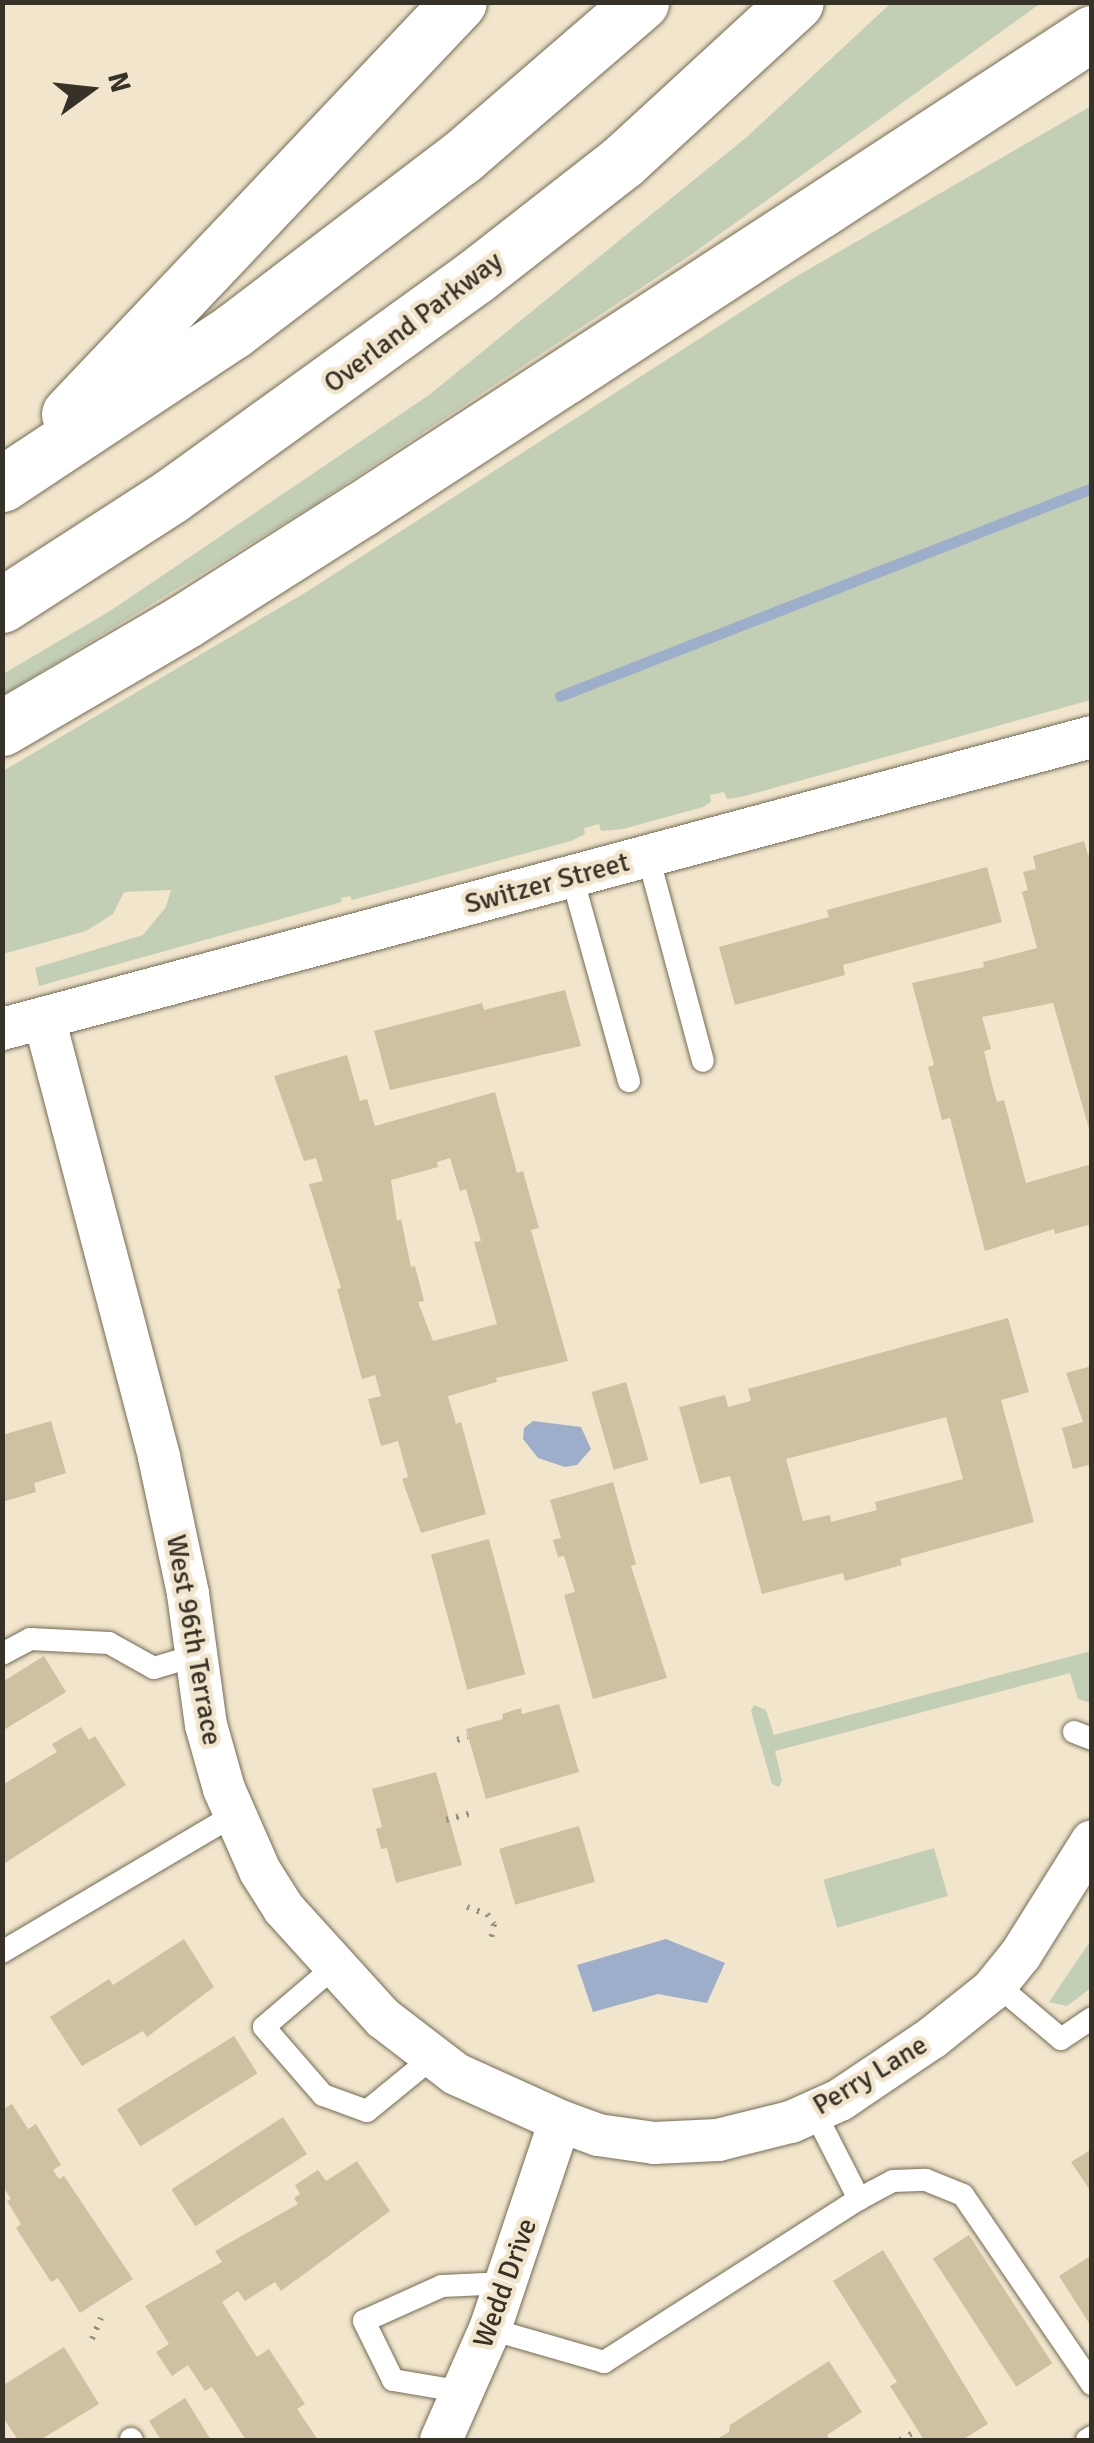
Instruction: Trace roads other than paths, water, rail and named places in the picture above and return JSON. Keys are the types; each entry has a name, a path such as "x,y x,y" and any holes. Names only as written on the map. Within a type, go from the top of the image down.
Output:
{"highway":[{"path":"2,484 460,2"},
{"path":"2,484 233,331 464,155 641,2"},
{"name":"Overland Parkway","path":"2,605 186,485 476,276 622,162 796,2"},
{"path":"2,728 186,621 1092,33"}],"street":[{"name":"Switzer Street","path":"2,1029 1092,737"},
{"name":"West 96th Terrace","path":"44,1018 159,1457 197,1655 206,1725 234,1816 284,1909 383,2018 456,2074 560,2122"},
{"name":"Perry Lane","path":"560,2122 598,2135 654,2143 718,2140 791,2122 840,2100 932,2038 996,1984 1048,1917 1092,1841"},
{"name":"Wedd Drive","path":"441,2440 507,2283 560,2122"}],"lane":[{"path":"648,856 704,1061"},
{"path":"572,877 628,1081"},
{"path":"2,1654 30,1639 108,1643 154,1668 197,1655"},
{"path":"2,1952 234,1816"},
{"path":"334,1967 264,2027 323,2096 367,2111 433,2057"},
{"path":"996,1984 1061,2039 1092,2018"},
{"path":"814,2111 859,2200"},
{"path":"490,2328 604,2362 859,2200 894,2181 926,2180 962,2195 1092,2384"},
{"path":"464,2392 393,2380 364,2322 442,2286 507,2283"}],"water":[{"path":"533,1421 581,1427 591,1449 577,1465 565,1467 538,1458 523,1439 524,1428"},
{"path":"666,1939 725,1963 707,2003 658,1994 593,2012 577,1965"}],"waterway":[{"path":"560,696 1092,488"}]}
